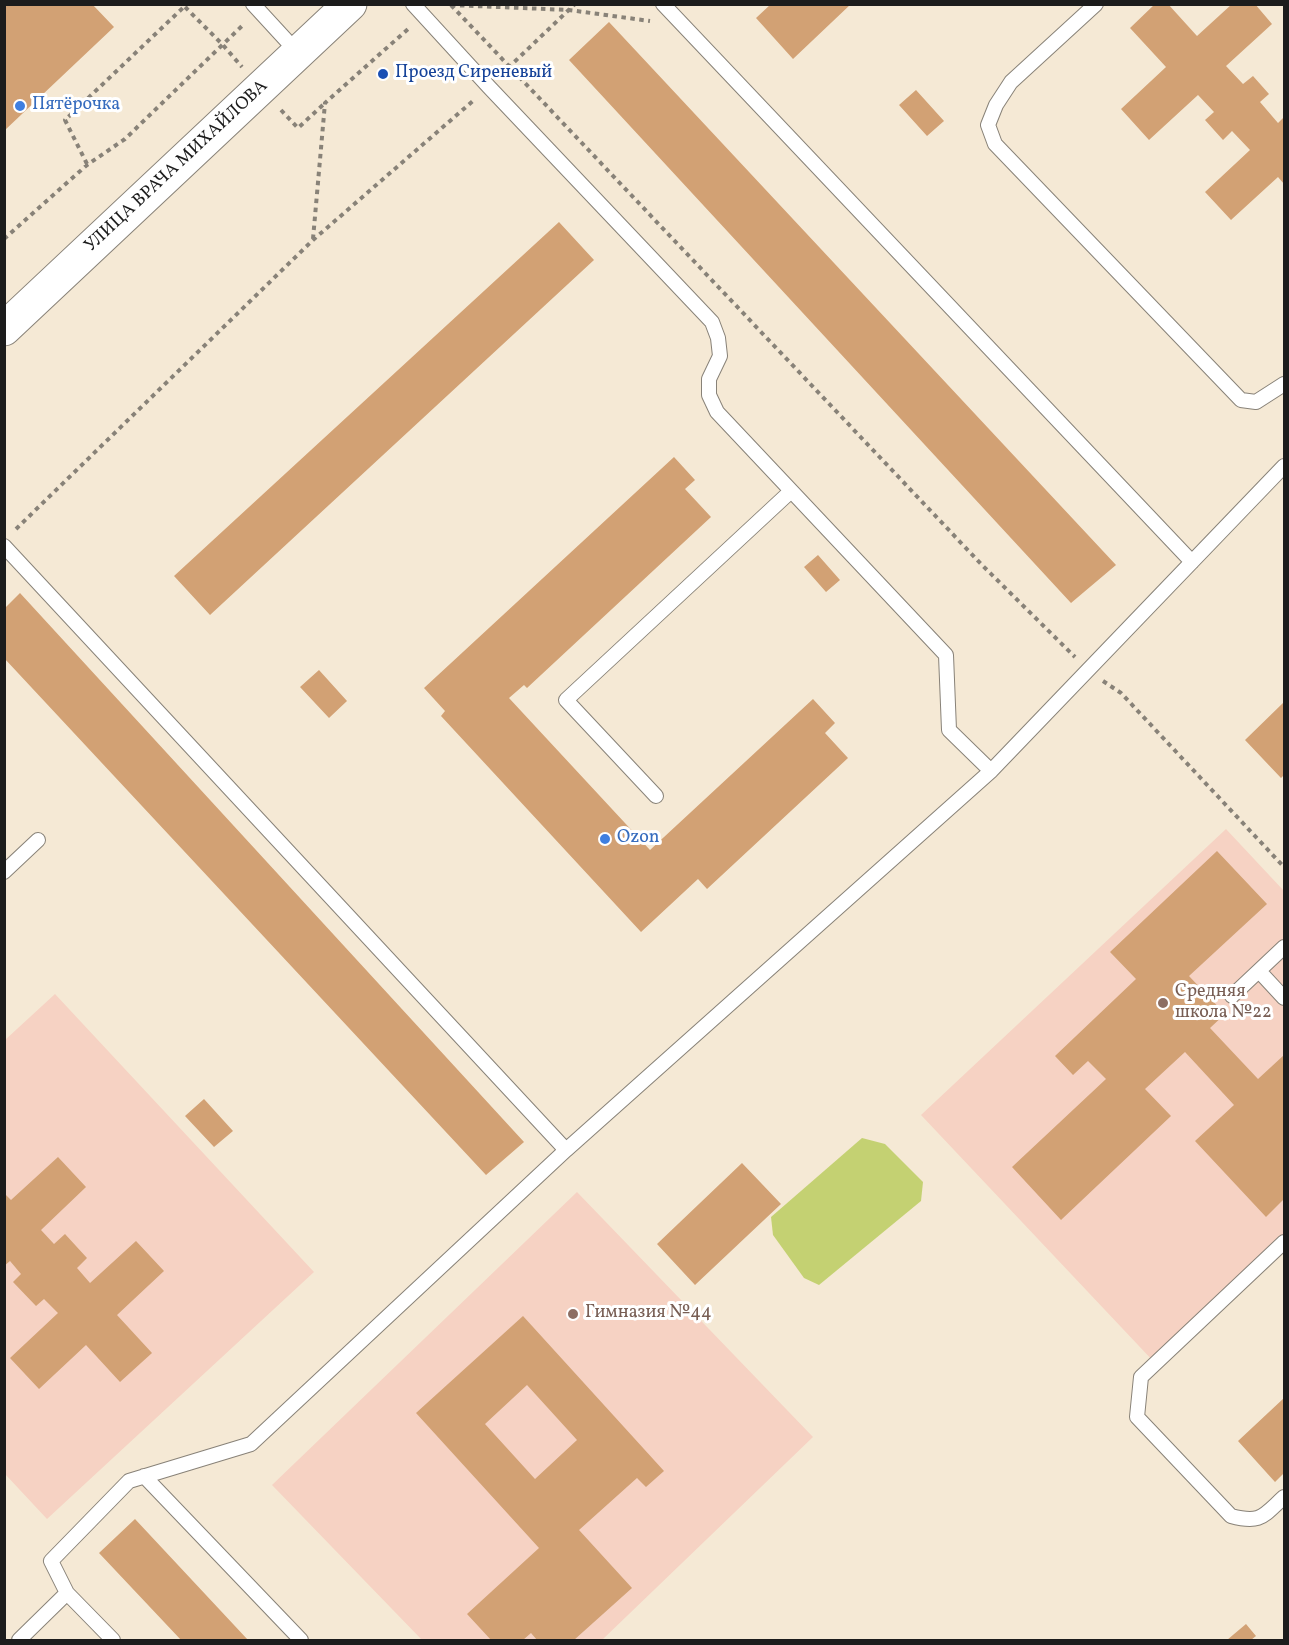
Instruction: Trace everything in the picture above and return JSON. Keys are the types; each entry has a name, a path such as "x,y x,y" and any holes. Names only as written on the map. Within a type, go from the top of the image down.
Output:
{"main road":[{"name":"УЛИЦА ВРАЧА МИХАЙЛОВА","path":"4,329 350,4"}],"lane":[{"path":"413,4 712,322 718,338 720,356 710,379 709,395 717,412 946,655 949,730 991,771"},
{"path":"663,4 1192,562"},
{"path":"1096,4 1011,82 996,105 988,125 995,144 1241,400 1256,402 1284,384"},
{"path":"255,7 298,53"},
{"path":"112,1641 67,1593 51,1561 129,1481 251,1444 566,1150 991,771 1284,466"},
{"path":"656,796 566,700 790,492"},
{"path":"4,546 566,1150"},
{"path":"4,872 38,840"},
{"path":"1232,996 1284,947"},
{"path":"1259,971 1284,998"},
{"path":"1284,1242 1141,1377 1137,1417 1231,1516 1249,1521 1264,1516 1284,1497"},
{"path":"144,1476 301,1641"},
{"path":"20,1641 67,1593"}],"path":[{"path":"13,532 313,240 489,87 575,4"},
{"path":"453,5 509,67 974,557 1088,670 1121,693 1284,867"},
{"path":"298,128 394,40 424,16 453,5 569,10 683,25"},
{"path":"87,165 65,120 186,6 223,45"},
{"path":"4,239 87,165 124,139 223,45 255,7"},
{"path":"313,240 325,103"}],"shaded area":[{"name":"Средняя школа №22","path":"1226,829 1284,891 1284,1240 1155,1363 921,1115"},
{"path":"55,994 314,1272 47,1519 5,1474 5,1040"},
{"name":"Гимназия №44","path":"577,1192 813,1437 602,1640 422,1640 272,1485"}],"green space":[{"path":"862,1138 885,1144 923,1182 921,1201 819,1285 804,1278 773,1235 771,1217"}],"building":[{"path":"4,4 92,4 114,27 4,131"},
{"path":"771,4 851,4 793,59 756,18"},
{"path":"1155,4 1168,4 1197,36 1232,4 1255,4 1272,24 1226,66 1243,84 1253,76 1269,94 1260,102 1278,123 1284,117 1284,184 1278,177 1231,220 1205,192 1250,150 1232,131 1223,140 1205,120 1214,112 1198,95 1149,140 1121,109 1166,67 1130,28"},
{"path":"609,22 1116,565 1071,603 569,60"},
{"path":"916,90 944,121 927,136 899,105"},
{"path":"559,222 594,260 210,615 174,576"},
{"path":"674,457 695,480 685,489 711,517 527,688 524,685 509,698 650,850 813,699 835,723 825,733 848,758 707,889 698,879 641,932 441,716 445,711 424,688"},
{"path":"818,555 840,580 826,592 804,567"},
{"path":"20,593 524,1142 486,1175 4,658 4,609"},
{"path":"319,670 347,701 329,718 300,687"},
{"path":"1284,702 1284,775 1281,778 1245,740"},
{"path":"1217,851 1267,904 1189,976 1225,1014 1210,1028 1258,1079 1284,1055 1284,1199 1266,1217 1195,1141 1234,1105 1185,1052 1145,1089 1171,1116 1061,1220 1012,1167 1106,1079 1088,1061 1073,1075 1055,1056 1136,979 1110,952"},
{"path":"204,1099 233,1131 214,1147 185,1116"},
{"path":"58,1157 86,1187 41,1230 54,1244 65,1234 87,1258 77,1268 90,1283 136,1241 164,1271 117,1315 152,1353 120,1382 86,1345 39,1389 10,1358 58,1313 44,1299 36,1306 13,1282 21,1274 10,1261 4,1266 4,1193 11,1200"},
{"path":"742,1163 781,1204 695,1285 657,1244"},
{"path":"523,1316 664,1471 646,1487 637,1478 579,1530 632,1588 574,1640 537,1640 531,1633 523,1640 491,1640 467,1614 539,1548 416,1413","holes":["527,1385 577,1440 535,1479 485,1424"]},
{"path":"1284,1398 1284,1473 1275,1482 1238,1441"},
{"path":"135,1519 248,1640 181,1640 99,1553"},
{"path":"1246,1624 1256,1636 1251,1640 1227,1640"}],"place":[{"name":"Проезд Сиреневый","path":"383,74"},
{"name":"Пятёрочка","path":"20,106"},
{"name":"Ozon","path":"605,839"},
{"name":"Средняя школа №22","path":"1163,1003"},
{"name":"Гимназия №44","path":"573,1314"}]}
